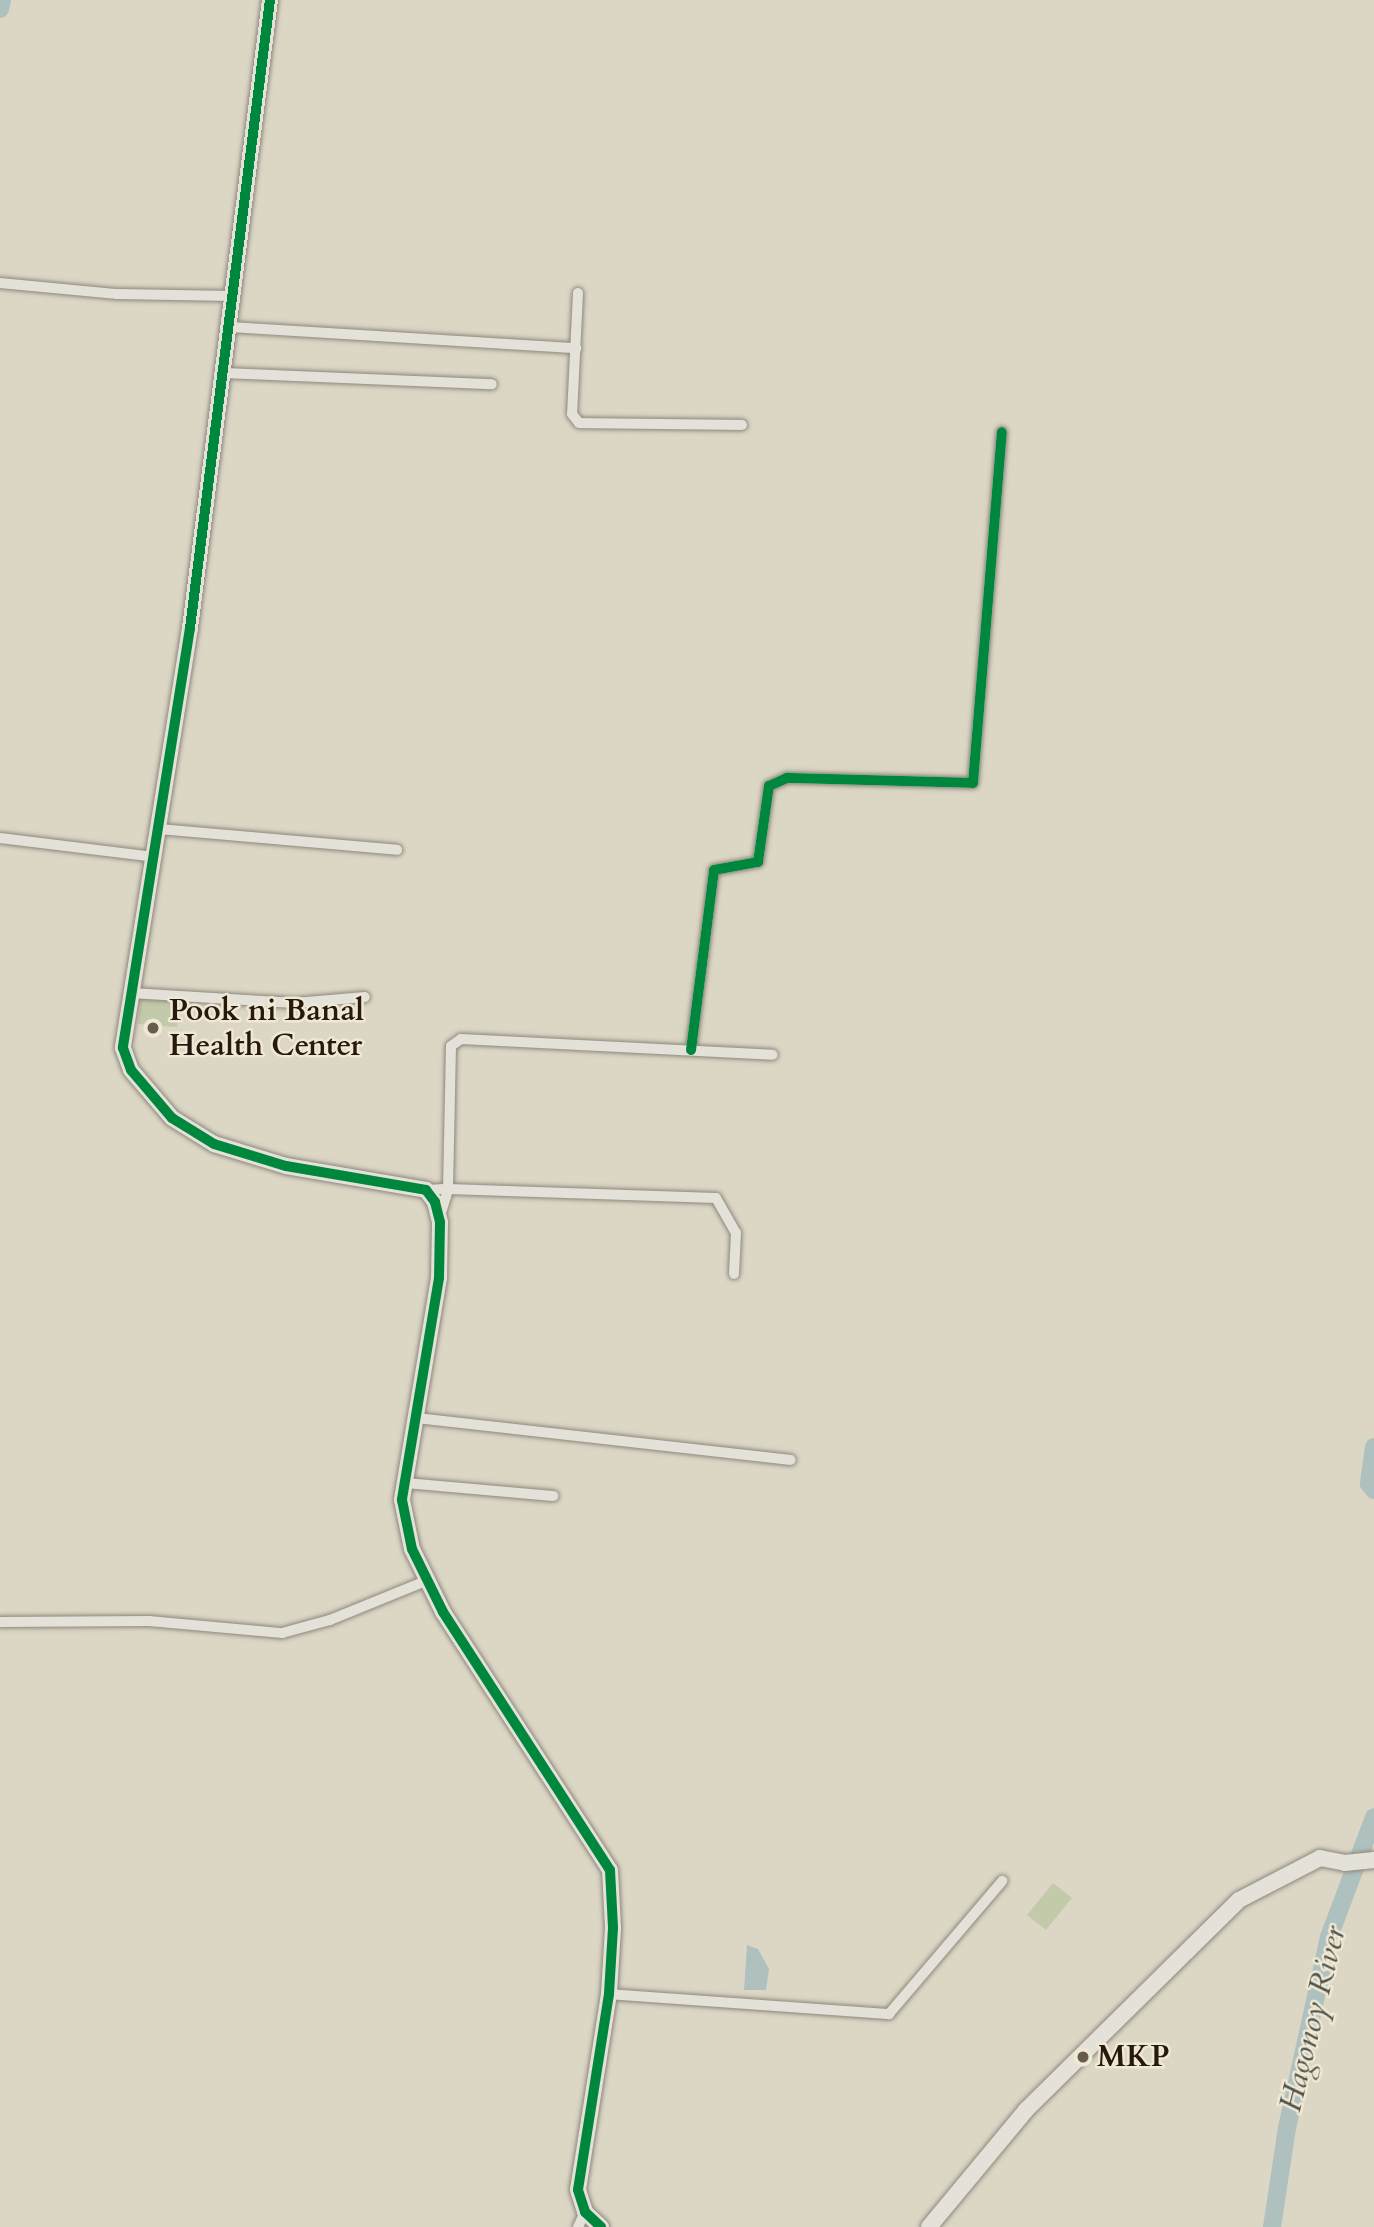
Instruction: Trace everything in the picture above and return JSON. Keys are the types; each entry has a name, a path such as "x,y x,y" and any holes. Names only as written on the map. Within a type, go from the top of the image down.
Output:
{"street":[{"path":"270,0 224,373 155,857 122,1048 131,1070 172,1118 215,1144 286,1166 426,1190 716,1198 736,1233 734,1274"},
{"path":"0,283 117,294 233,296"},
{"path":"578,293 572,414 579,423 742,425"},
{"path":"230,327 576,348"},
{"path":"224,373 492,384"},
{"path":"691,1050 714,870 758,862 773,783 787,778 973,783 1002,432"},
{"path":"159,829 397,850"},
{"path":"0,838 155,857"},
{"path":"131,993 295,1003 365,997"},
{"path":"601,2227 585,2212 578,2190 608,1994 613,1928 610,1870 443,1612 412,1549 402,1500 439,1278 440,1219 448,1189 451,1046 461,1039 774,1055"},
{"path":"426,1190 435,1202 440,1219"},
{"path":"417,1418 791,1460"},
{"path":"405,1483 552,1496"},
{"path":"0,1622 149,1621 282,1633 330,1620 428,1580"},
{"path":"929,2227 1026,2110 1239,1900 1320,1858 1345,1863 1372,1861"},
{"path":"608,1994 889,2014 1002,1881"},
{"path":"578,2227 585,2212"}],"green space":[{"path":"140,996 180,1000 177,1027 138,1024"},
{"path":"1053,1883 1072,1898 1046,1930 1027,1915"}],"shaded area":[{"path":"747,1945 758,1949 769,1969 766,1990 744,1990"}],"waterway":[{"path":"0,9 2,0"},
{"name":"Hagonoy River","path":"1374,1447 1369,1484 1374,1490"},
{"name":"Hagonoy River","path":"1272,2227 1287,2128 1329,1937 1374,1817"}],"cycle path":[{"path":"270,0 190,628 123,1048 131,1070 172,1118 214,1144 286,1166 426,1190 435,1202 440,1222 439,1278 402,1500 412,1549 443,1612 610,1870 613,1928 609,1994 578,2190 585,2212 601,2227"},
{"path":"691,1050 714,870 758,862 769,786 787,778 973,783 1002,432"}],"place":[{"name":"Pook ni Banal Health Center","path":"153,1028"},
{"name":"MKP","path":"1083,2057"}]}
